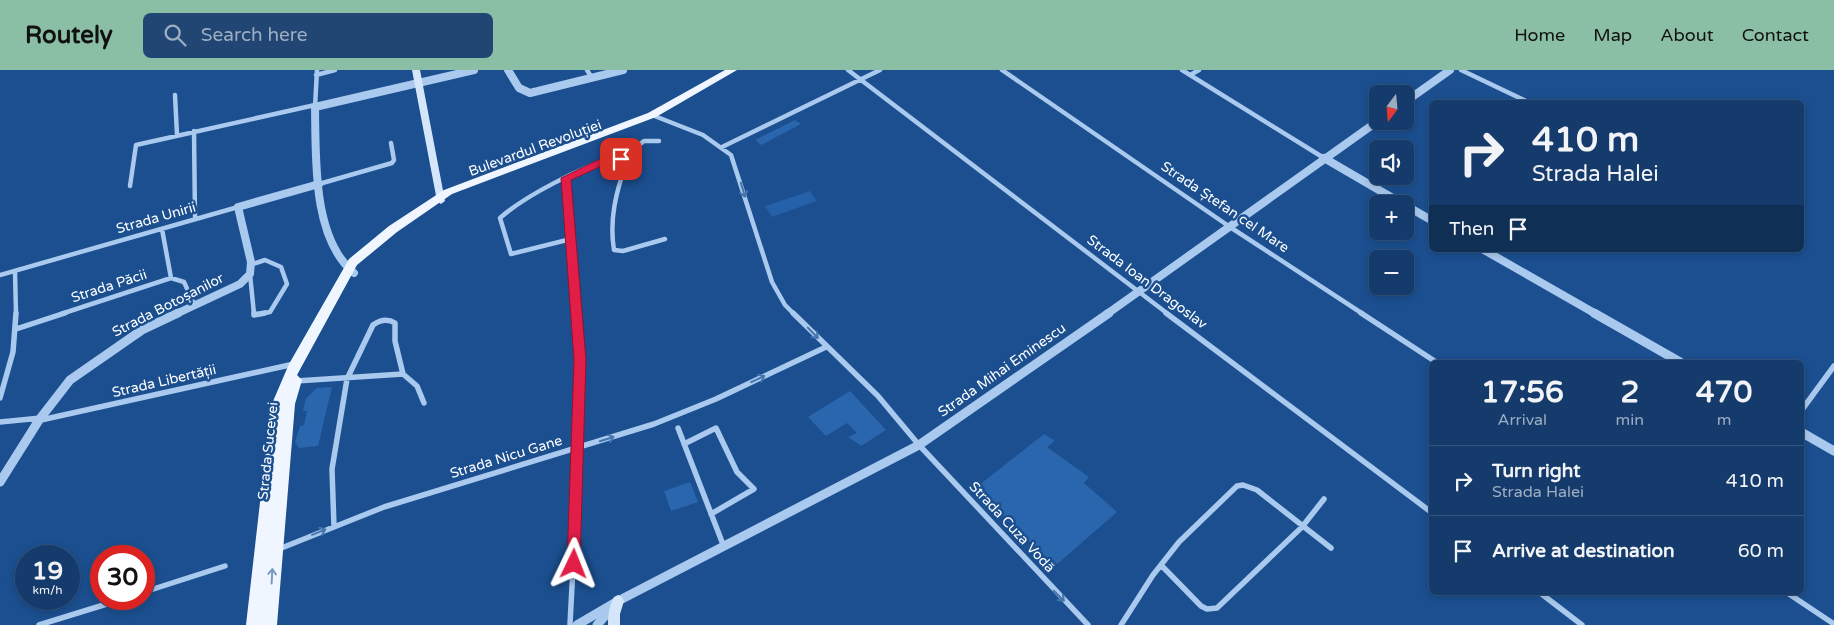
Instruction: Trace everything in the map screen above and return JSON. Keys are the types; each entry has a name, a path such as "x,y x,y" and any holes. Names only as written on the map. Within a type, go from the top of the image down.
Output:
{"main road":[{"path":"416,70 440,199"},
{"name":"Bulevardul Revoluției","path":"655,116 732,70"},
{"name":"Bulevardul Revoluției","path":"351,272 378,246 440,199 655,116 740,70"},
{"name":"Strada Sucevei","path":"269,625 263,606 278,406 294,364 351,272"},
{"name":"Strada Sucevei","path":"254,625 263,606 274,551 288,404 295,381 351,272"},
{"path":"614,625 614,614 618,601"}],"street":[{"path":"335,70 316,72 315,106 319,184 324,223 334,250 351,272"},
{"path":"130,186 136,145 474,70"},
{"path":"508,70 519,88 530,93 623,70"},
{"path":"587,70 592,78"},
{"name":"Strada Ioan Dragoslav","path":"848,70 1138,292 1429,510"},
{"path":"655,116 672,121 722,147 880,70"},
{"name":"Strada Ștefan cel Mare","path":"1002,70 1230,227 1433,360"},
{"path":"1182,70 1324,158 1388,195"},
{"path":"1190,75 1198,70"},
{"path":"1414,96 1450,70"},
{"path":"1461,70 1524,100"},
{"path":"175,94 177,135"},
{"name":"Strada Mihai Eminescu","path":"577,625 618,601 919,445 988,399 1369,127"},
{"path":"194,131 195,219"},
{"path":"570,239 511,254 500,222 503,213 566,178 604,161 621,159 644,140 659,141"},
{"path":"319,184 392,163 394,160 391,144"},
{"name":"Strada Cuza Vodă","path":"722,147 730,154 736,166 772,282 785,305 878,396 919,445 1088,625"},
{"path":"621,159 626,164 617,192 612,223 614,250 623,252 665,239"},
{"path":"566,178 580,360 570,625"},
{"name":"Strada Unirii","path":"0,275 319,184"},
{"path":"238,207 250,269 254,315 270,312 287,286 281,267 265,260 250,269"},
{"path":"1414,210 1429,219"},
{"path":"162,229 171,278 179,277 185,280 194,304"},
{"path":"1488,252 1676,360"},
{"name":"Strada Botoșanilor","path":"0,482 41,419 70,380 142,330 240,284 250,269"},
{"path":"0,398 7,380 16,329 16,271"},
{"name":"Strada Păcii","path":"16,329 171,278"},
{"path":"334,527 332,469 347,379 373,325 385,320 395,323 395,342 402,374 418,386 423,394 424,403"},
{"name":"Strada Nicu Gane","path":"274,551 384,507 654,424 691,410 826,347"},
{"name":"Strada Libertății","path":"41,419 294,364"},
{"path":"1804,407 1834,366"},
{"path":"295,381 402,374"},
{"path":"0,381 7,380"},
{"path":"0,422 41,419"},
{"path":"678,428 724,547"},
{"path":"684,444 716,428 737,472 754,488 711,514"},
{"path":"1804,434 1834,451"},
{"path":"1121,625 1161,565 1179,542 1230,491 1243,485 1257,490 1302,528 1331,548"},
{"path":"1161,565 1200,606 1207,609 1217,608 1302,528 1324,499"},
{"path":"155,588 225,566"},
{"path":"1542,595 1582,625"},
{"path":"1790,595 1834,624"},
{"name":"Strada Mihai Eminescu","path":"597,625 618,601"},
{"path":"39,625 90,609"}],"shaded area":[{"path":"810,191 817,201 772,217 765,206"}],"building":[{"path":"795,120 801,124 761,145 755,140"},
{"path":"332,387 318,446 299,448 295,442 300,426 304,425 307,411 303,411 306,398 317,388"},
{"path":"850,391 886,430 861,446 848,437 857,433 847,423 826,436 808,417"},
{"path":"1044,434 1055,441 1047,447 1089,477 1084,483 1117,512 1055,566 974,489"},
{"path":"690,482 698,502 671,511 664,491"}],"route":[{"path":"574,564 580,360 566,178 612,158 621,159"}]}
